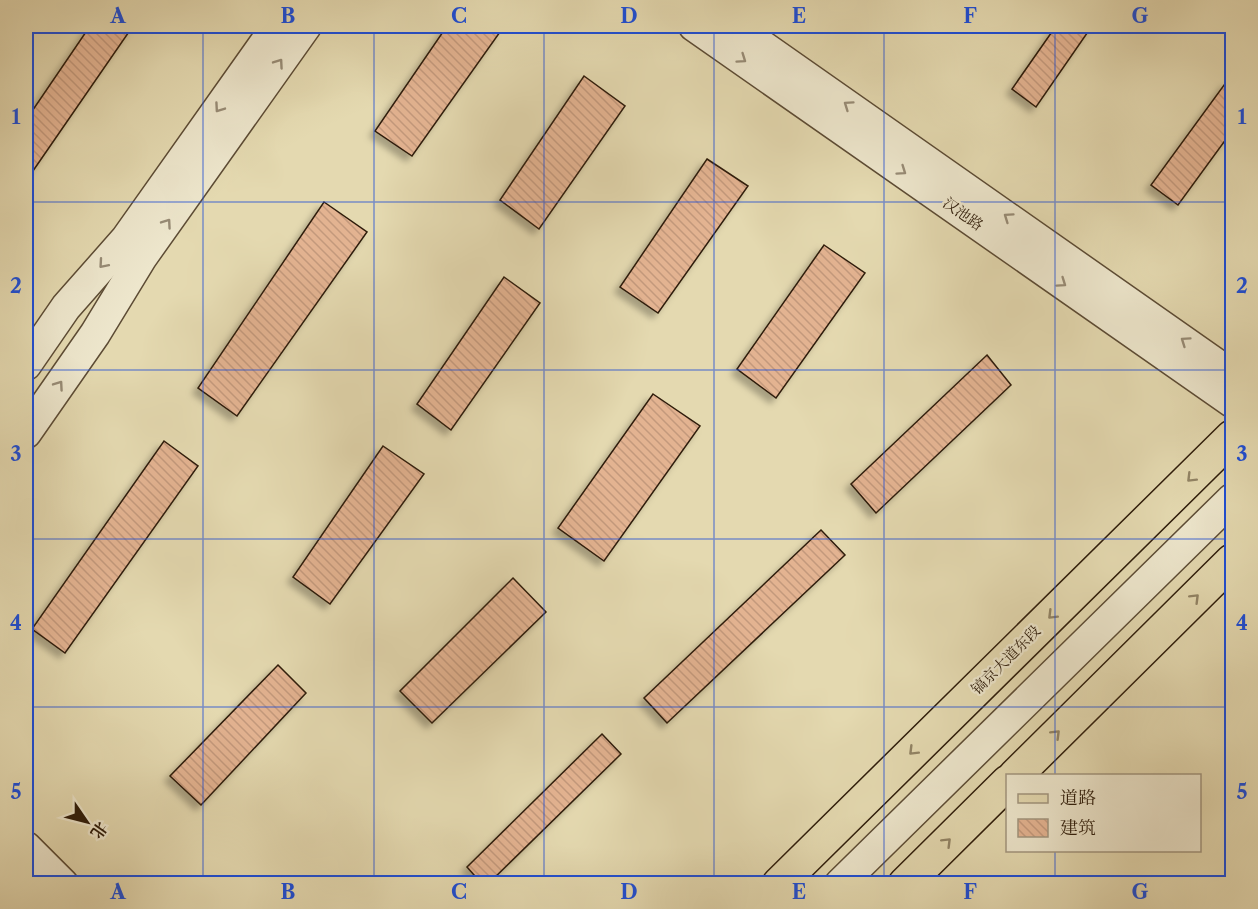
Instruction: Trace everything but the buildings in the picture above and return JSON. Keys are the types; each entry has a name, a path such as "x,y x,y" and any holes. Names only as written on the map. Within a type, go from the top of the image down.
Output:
{"main road":[{"name":"镐京大道东段","path":"779,884 1233,437"},
{"path":"1017,774 1233,561"},
{"path":"905,884 1006,784"}],"street":[{"path":"26,365 66,307 126,239 277,26"},
{"path":"26,433 94,334 142,257 306,26"},
{"name":"汉池路","path":"694,26 1233,402"},
{"name":"汉池路","path":"734,26 1233,375"},
{"path":"840,884 1233,499"},
{"path":"26,847 63,884"}]}
